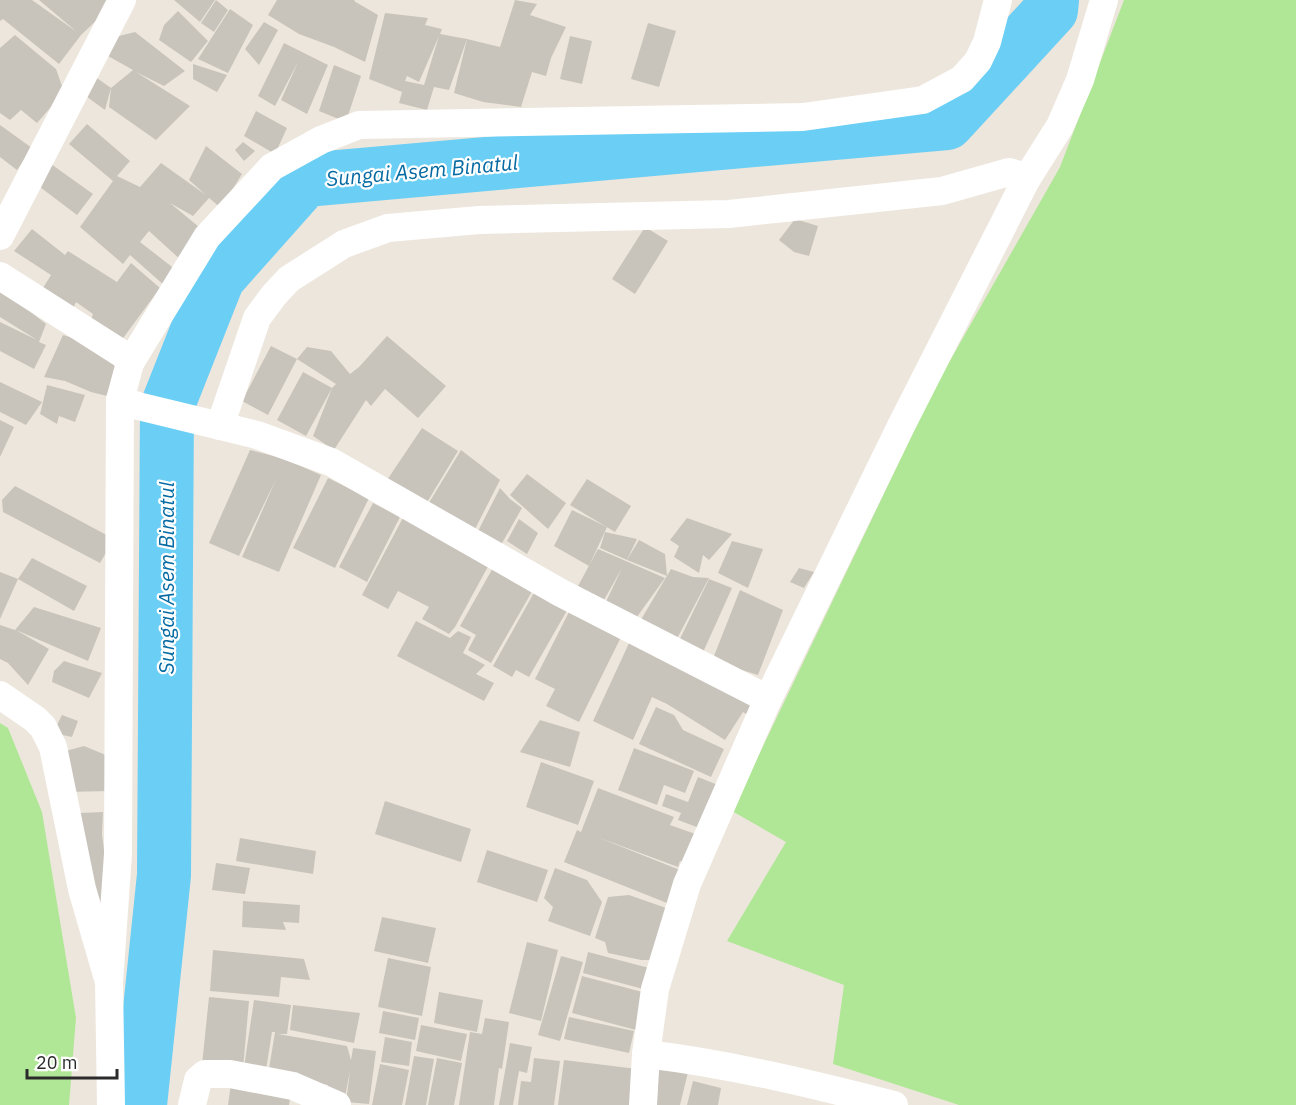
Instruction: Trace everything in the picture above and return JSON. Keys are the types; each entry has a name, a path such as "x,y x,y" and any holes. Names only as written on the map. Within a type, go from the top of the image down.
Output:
{"street":[{"path":"0,236 122,0"},
{"path":"111,1105 109,982 118,854 130,363 207,237 272,167 321,140 359,125 803,117 922,100 962,78 978,61 987,42 998,0"},
{"path":"643,1105 646,1054 655,989 687,884 768,699 901,426 1026,180 1060,126 1080,80 1104,0"},
{"path":"216,425 257,318 274,295 289,279 344,244 388,228 479,220 729,214 942,190 1009,172 1026,180"},
{"path":"0,276 80,329 119,351 130,363"},
{"path":"129,403 257,435 331,462 561,593 768,699"},
{"path":"0,695 35,719 43,727 53,747 82,889 109,982"},
{"path":"646,1054 691,1059 788,1078 894,1105"},
{"path":"192,1105 198,1080 205,1074 263,1079 292,1086 337,1105"}],"green space":[{"path":"1124,0 1296,0 1296,1105 959,1105 833,1064 844,985 727,941 786,842 732,811 935,387 1060,167"},
{"path":"0,723 8,728 42,812 76,1018 69,1105 0,1105"}],"building":[{"path":"0,0 32,0 77,32 39,0 108,0 100,17 81,35 59,64 3,19 0,21"},
{"path":"174,0 215,0 200,22"},
{"path":"216,0 228,10 214,32 201,23"},
{"path":"277,0 355,0 378,15 365,62 299,34 268,15"},
{"path":"515,0 537,4 530,15 566,27 551,58 546,76 532,72 521,107 483,102 454,93 467,39 500,47"},
{"path":"230,9 253,25 228,73 198,59"},
{"path":"178,11 208,41 191,62 159,40 164,25"},
{"path":"385,13 428,18 425,25 442,29 440,34 467,39 449,90 434,87 427,110 399,103 402,92 369,79","holes":["439,36 424,85 405,81 407,76 419,82"]},
{"path":"264,22 278,30 259,65 245,49"},
{"path":"648,23 676,31 659,87 631,79"},
{"path":"135,32 185,71 164,86 136,72 190,106 156,140 109,107 111,88 133,70 108,56 111,38"},
{"path":"15,35 56,69 64,92 37,123 21,110 10,120 0,113 0,48"},
{"path":"570,36 592,41 582,84 560,79"},
{"path":"284,43 328,65 307,114 281,100 298,62 275,106 258,96"},
{"path":"193,64 227,75 217,92 193,79"},
{"path":"334,65 361,76 346,122 319,111"},
{"path":"94,76 111,88 105,110 83,94"},
{"path":"256,111 287,128 275,154 244,136"},
{"path":"87,124 130,161 117,176 140,187 161,163 206,195 189,180 206,146 242,174 221,208 209,198 193,216 170,203 205,232 182,261 149,231 140,242 176,270 165,286 130,255 123,264 80,227 113,181 69,144"},
{"path":"0,125 32,148 17,170 0,157"},
{"path":"243,142 255,151 244,161 235,150"},
{"path":"51,164 93,194 77,215 36,184"},
{"path":"795,219 818,226 809,256 794,252 779,240"},
{"path":"645,227 668,241 635,294 612,279"},
{"path":"32,229 65,255 68,251 117,282 131,263 160,288 118,345 90,323 93,314 76,302 73,309 43,288 51,275 14,251"},
{"path":"0,288 46,324 39,342 46,345 34,369 0,351 0,322 37,340 0,317"},
{"path":"63,335 86,342 123,363 115,398 91,392 65,381 44,377"},
{"path":"387,336 446,386 418,418 385,389 371,406 366,400 334,450 313,436 332,388 336,384 297,359 307,347 331,351 350,374"},
{"path":"271,346 297,359 268,415 242,401"},
{"path":"303,372 332,388 306,436 277,420"},
{"path":"0,382 42,402 26,425 0,412"},
{"path":"47,385 85,395 75,422 59,416 57,424 40,414"},
{"path":"0,420 14,427 0,457"},
{"path":"422,428 458,451 423,509 383,486"},
{"path":"250,450 285,459 321,475 279,572 242,557 276,479 239,556 209,543"},
{"path":"461,450 500,480 471,537 424,511"},
{"path":"527,474 566,503 548,529 510,495"},
{"path":"328,478 369,498 335,568 293,548"},
{"path":"587,479 631,506 615,532 570,505"},
{"path":"15,486 114,539 100,563 3,512 2,500"},
{"path":"500,488 522,508 497,552 474,539"},
{"path":"373,503 400,517 367,582 339,567"},
{"path":"572,510 607,527 589,566 554,546"},
{"path":"405,514 491,561 449,634 422,619 429,607 398,591 388,609 362,595"},
{"path":"687,518 732,534 709,560 703,555 699,573 674,557 679,546 670,540"},
{"path":"519,519 538,533 527,554 507,541"},
{"path":"605,532 637,539 627,560 600,548"},
{"path":"639,540 665,554 667,576 627,560"},
{"path":"732,541 763,549 748,588 718,573"},
{"path":"598,549 665,578 634,621 602,610 622,568 604,600 578,586"},
{"path":"32,558 87,586 74,611 18,579"},
{"path":"494,566 534,588 491,663 468,650 476,635 460,626"},
{"path":"799,568 814,572 804,588 790,582"},
{"path":"671,569 693,577 709,578 672,648 639,623"},
{"path":"0,572 18,579 0,619"},
{"path":"709,579 732,588 700,659 676,647"},
{"path":"536,589 569,607 529,677 516,670 512,677 493,666"},
{"path":"740,590 783,610 758,675 712,661"},
{"path":"573,604 625,629 579,722 546,706 555,689 535,679"},
{"path":"34,607 101,628 88,661 16,630 49,649 28,685 8,663 0,659 0,625 15,630"},
{"path":"416,621 450,638 458,631 471,637 463,653 485,665 476,674 494,683 484,701 397,656"},
{"path":"630,641 760,701 748,715 743,712 725,740 652,697 633,740 593,721"},
{"path":"64,661 102,673 89,698 52,682 54,671"},
{"path":"656,707 674,715 683,730 724,749 711,777 639,744"},
{"path":"62,715 78,721 72,737 53,733"},
{"path":"540,720 580,732 570,767 520,752"},
{"path":"84,746 113,758 111,791 66,792 62,752"},
{"path":"634,748 694,771 685,793 664,785 657,805 618,790"},
{"path":"541,762 594,781 578,825 526,807"},
{"path":"698,777 718,785 702,829 678,820 681,813 662,806 666,794 688,802"},
{"path":"598,788 674,817 670,825 701,836 690,865 680,861 678,867 597,837 685,872 672,905 564,862 577,830 581,832"},
{"path":"385,801 471,829 461,862 375,834"},
{"path":"103,812 106,925 85,878 80,813"},
{"path":"240,838 316,851 313,874 236,861"},
{"path":"487,850 548,870 537,902 477,882"},
{"path":"216,863 250,868 245,894 212,890"},
{"path":"555,868 587,880 602,902 590,936 548,921 553,907 544,898"},
{"path":"629,895 669,909 652,960 608,953 605,942 595,938 608,897"},
{"path":"243,901 300,905 299,923 283,922 286,930 242,927"},
{"path":"382,917 436,928 428,963 374,951"},
{"path":"527,942 558,950 541,1021 509,1013"},
{"path":"213,950 304,959 310,980 281,977 279,997 210,991"},
{"path":"588,952 653,969 647,990 583,973"},
{"path":"561,956 583,962 560,1041 538,1035"},
{"path":"388,958 431,967 422,1016 378,1007"},
{"path":"582,976 646,993 636,1030 572,1013"},
{"path":"439,992 483,1000 477,1032 434,1023"},
{"path":"209,997 249,1001 243,1069 202,1065"},
{"path":"254,1000 291,1005 287,1034 278,1034 347,1046 351,1060 353,1048 376,1051 369,1104 346,1102 350,1071 344,1102 325,1098 328,1085 268,1075 275,1032 272,1032 266,1070 244,1067"},
{"path":"293,1005 360,1013 354,1043 290,1030"},
{"path":"383,1011 419,1018 415,1040 379,1033"},
{"path":"569,1017 634,1031 629,1053 564,1039"},
{"path":"485,1018 509,1022 494,1105 459,1105 470,1032 482,1034"},
{"path":"421,1025 467,1034 461,1061 416,1051"},
{"path":"385,1037 412,1042 409,1066 381,1062"},
{"path":"510,1043 532,1047 527,1073 519,1071 513,1105 499,1105"},
{"path":"661,1052 691,1060 680,1105 648,1105"},
{"path":"414,1056 434,1059 426,1105 405,1105"},
{"path":"437,1058 462,1063 454,1105 428,1105"},
{"path":"534,1058 560,1061 554,1105 518,1105 521,1081 531,1082"},
{"path":"564,1060 637,1069 632,1105 558,1105"},
{"path":"380,1064 409,1070 402,1105 372,1105"},
{"path":"693,1081 721,1088 718,1105 687,1105"},
{"path":"231,1083 291,1092 289,1105 228,1105"}],"waterway":[{"name":"Sungai Asem Binatul","path":"140,1105 164,875 167,407 218,278 305,180 947,123 1051,10 1052,0"}]}
